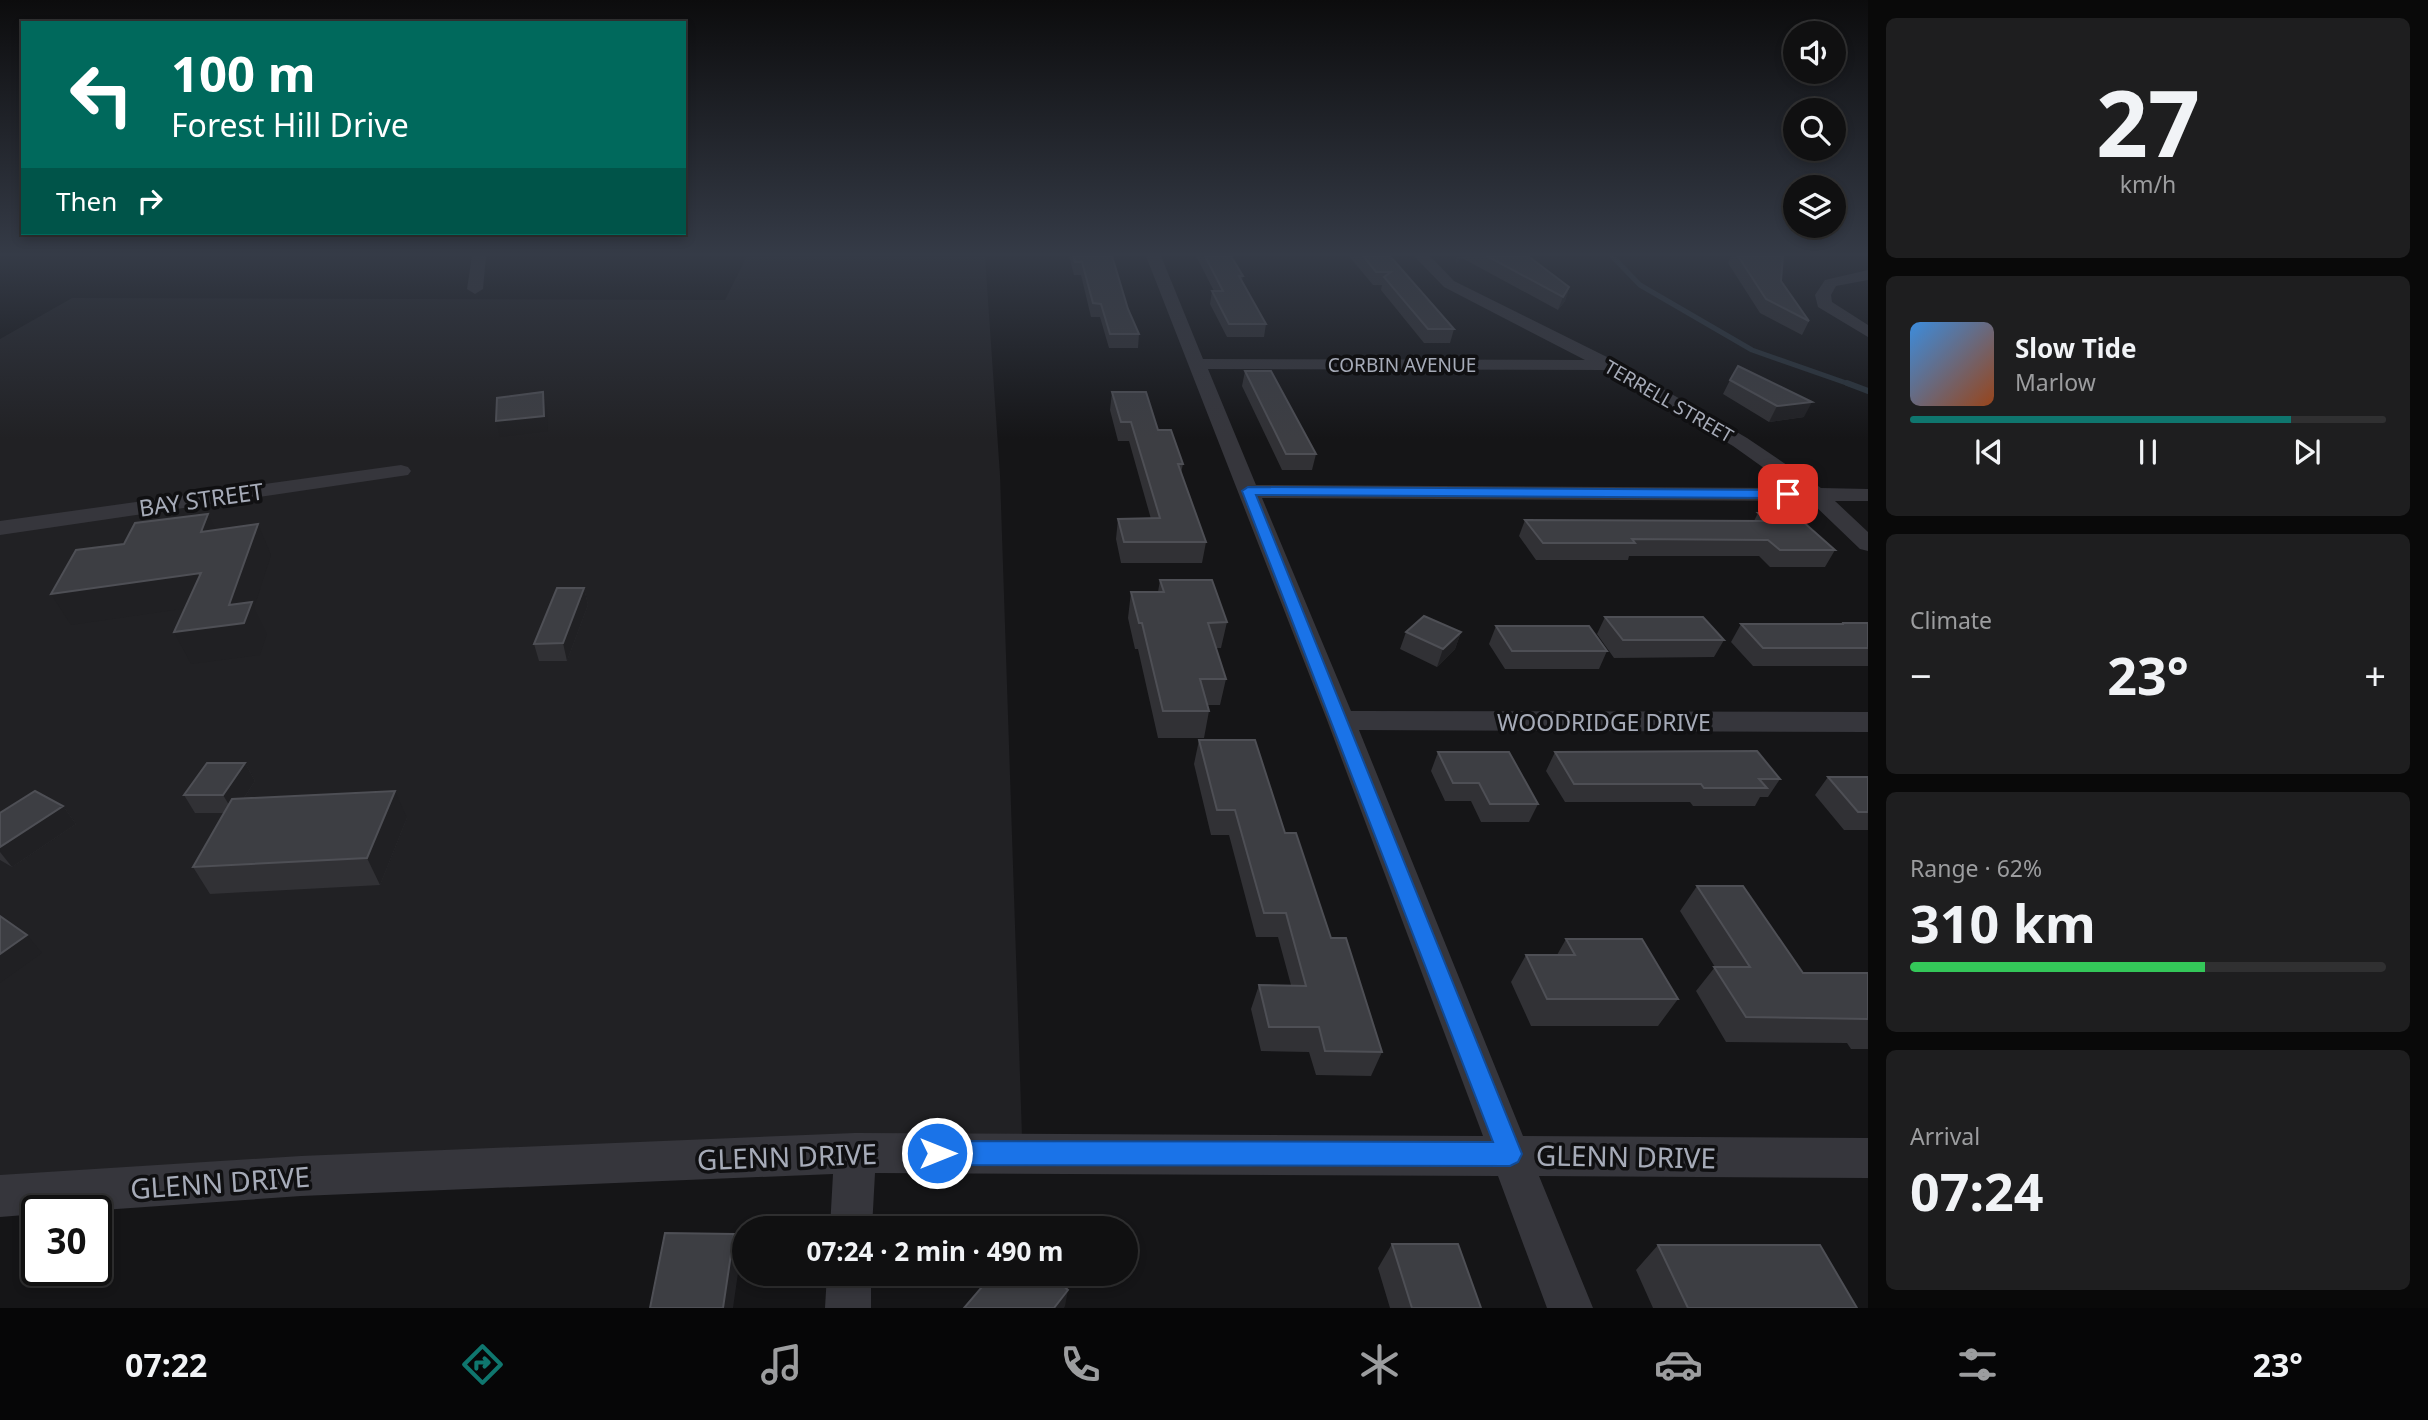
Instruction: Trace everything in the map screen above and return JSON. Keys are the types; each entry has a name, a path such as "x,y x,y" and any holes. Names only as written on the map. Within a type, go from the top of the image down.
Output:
{"street":[{"path":"1177,317 1340,720 1570,1308"},
{"name":"TERRELL STREET","path":"1514,317 1609,365 1740,442 1815,494 1868,544"},
{"path":"1844,317 1868,332"},
{"name":"CORBIN AVENUE","path":"1196,364 1609,365"},
{"name":"BAY STREET","path":"0,528 401,471"},
{"path":"1248,491 1868,495"},
{"name":"WOODRIDGE DRIVE","path":"1340,720 1868,722"},
{"path":"852,1216 855,1153"},
{"name":"GLENN DRIVE","path":"0,1196 315,1175 855,1153 1510,1154 1868,1158"},
{"path":"848,1308 849,1286"}],"shaded area":[{"path":"39,317 989,317 1000,475 1022,1136 112,1197 112,1195 21,1195 21,1204 0,1205 0,339"}],"building":[{"path":"1105,317 1132,317 1139,334 1110,334"},
{"path":"1225,317 1262,317 1266,324 1229,324"},
{"path":"1418,317 1444,317 1454,329 1428,329"},
{"path":"1738,366 1812,402 1777,406 1730,380"},
{"path":"1245,371 1271,371 1316,454 1286,454"},
{"path":"543,392 544,416 496,421 497,398"},
{"path":"1112,392 1146,392 1158,430 1171,430 1183,464 1178,464 1206,542 1124,542 1118,519 1160,518 1131,422 1121,422"},
{"path":"1792,512 1835,550 1780,550 1768,540 1632,539 1635,543 1543,543 1525,520 1767,521 1758,513"},
{"path":"208,514 201,532 258,524 229,605 252,602 244,623 174,632 201,573 51,594 76,550 124,544 135,523"},
{"path":"1160,580 1212,580 1227,622 1208,623 1226,679 1200,679 1209,711 1163,711 1142,623 1139,623 1131,592 1164,592"},
{"path":"557,588 584,588 563,643 534,644"},
{"path":"1424,616 1461,632 1443,649 1406,632"},
{"path":"1605,617 1703,617 1724,640 1623,640"},
{"path":"1842,623 1868,623 1868,648 1763,648 1741,624 1844,624"},
{"path":"1496,626 1589,626 1607,651 1512,651"},
{"path":"1199,740 1255,740 1285,833 1296,833 1331,938 1346,938 1382,1052 1325,1051 1319,1027 1269,1027 1259,985 1306,986 1286,913 1264,913 1235,810 1217,810"},
{"path":"1757,751 1780,779 1759,779 1767,788 1704,788 1701,784 1574,784 1555,752"},
{"path":"1438,752 1509,752 1538,804 1490,804 1479,783 1453,783"},
{"path":"207,763 245,763 223,795 184,795"},
{"path":"1828,777 1868,777 1868,812 1858,812"},
{"path":"35,791 63,806 0,847 0,813"},
{"path":"395,791 367,858 193,867 232,799"},
{"path":"1697,886 1743,886 1803,973 1868,973 1868,1019 1746,1017 1714,967 1750,967"},
{"path":"0,916 27,935 0,954"},
{"path":"1566,939 1642,939 1678,999 1547,999 1526,955 1575,955"},
{"path":"665,1233 732,1234 723,1308 650,1308"},
{"path":"1392,1244 1458,1244 1481,1308 1412,1308"},
{"path":"1658,1245 1820,1245 1857,1308 1688,1308"},
{"path":"983,1286 1064,1286 1068,1290 1054,1308 964,1308"}],"waterway":[{"path":"1695,317 1752,350 1852,385"},
{"path":"1847,383 1868,391"}],"route":[{"path":"937,1153 1510,1154 1248,491 1788,494"}]}
